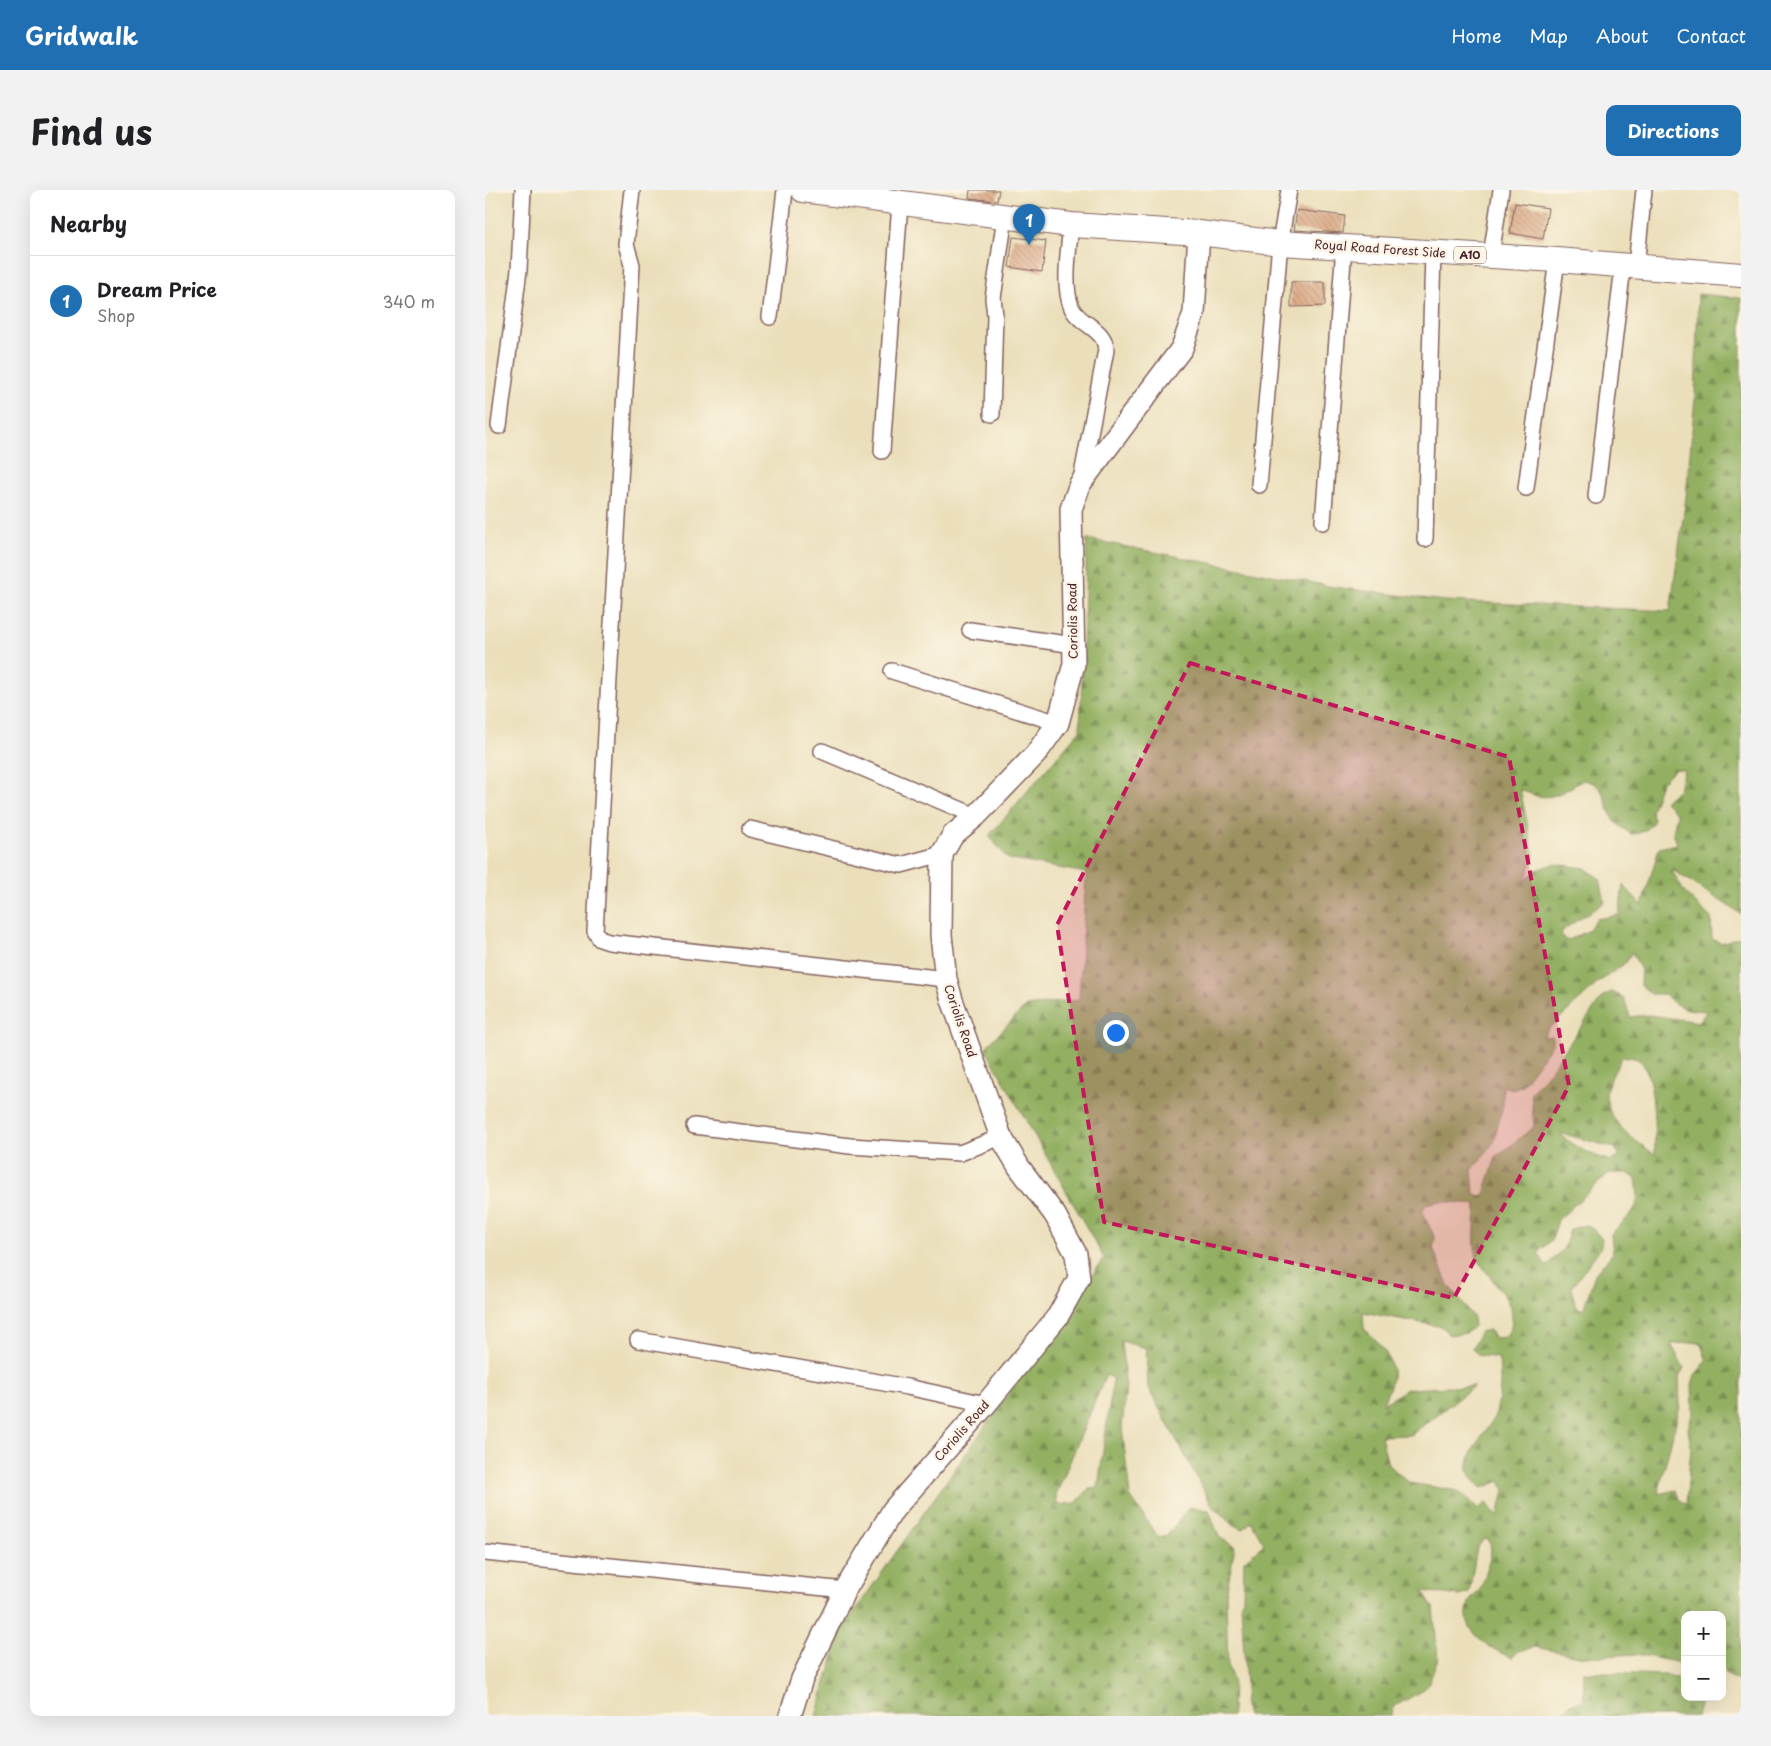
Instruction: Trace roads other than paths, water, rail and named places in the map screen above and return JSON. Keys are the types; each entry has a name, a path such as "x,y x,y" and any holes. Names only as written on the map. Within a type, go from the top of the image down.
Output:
{"main road":[{"name":"A10","path":"803,190 1005,218 1071,225 1199,233"},
{"name":"Coriolis Road","path":"790,1716 802,1679 845,1590 893,1510 986,1404 1058,1316 1079,1278 1077,1254 1055,1215 1019,1167 1001,1137 946,979 941,935 942,854 953,835 975,816 1035,755 1058,723 1074,664 1071,509 1080,484 1182,348 1194,313 1199,233"},
{"name":"Royal Road Forest Side","path":"1199,233 1280,243 1557,260 1741,275"}],"street":[{"path":"499,426 519,270 523,190"},
{"path":"632,190 626,244 632,265 595,931 600,938 609,942 946,979"},
{"path":"770,318 785,190"},
{"path":"1259,485 1280,243 1289,190"},
{"path":"1491,256 1501,190"},
{"path":"1597,496 1630,266 1645,190"},
{"path":"882,451 900,203"},
{"path":"992,414 995,315 993,298 1005,218"},
{"path":"1071,225 1067,290 1074,313 1095,329 1105,342 1106,350 1080,484"},
{"path":"1323,522 1344,247"},
{"path":"1425,539 1433,253"},
{"path":"1526,488 1557,260"},
{"path":"970,630 1074,645"},
{"path":"892,671 1058,723"},
{"path":"822,752 975,816"},
{"path":"750,829 901,864 942,854"},
{"path":"694,1126 850,1146 960,1153 1001,1137"},
{"path":"638,1340 907,1387 986,1404"},
{"path":"485,1553 845,1590"}],"place":[{"name":"Dream Price","path":"1029,245"}]}
